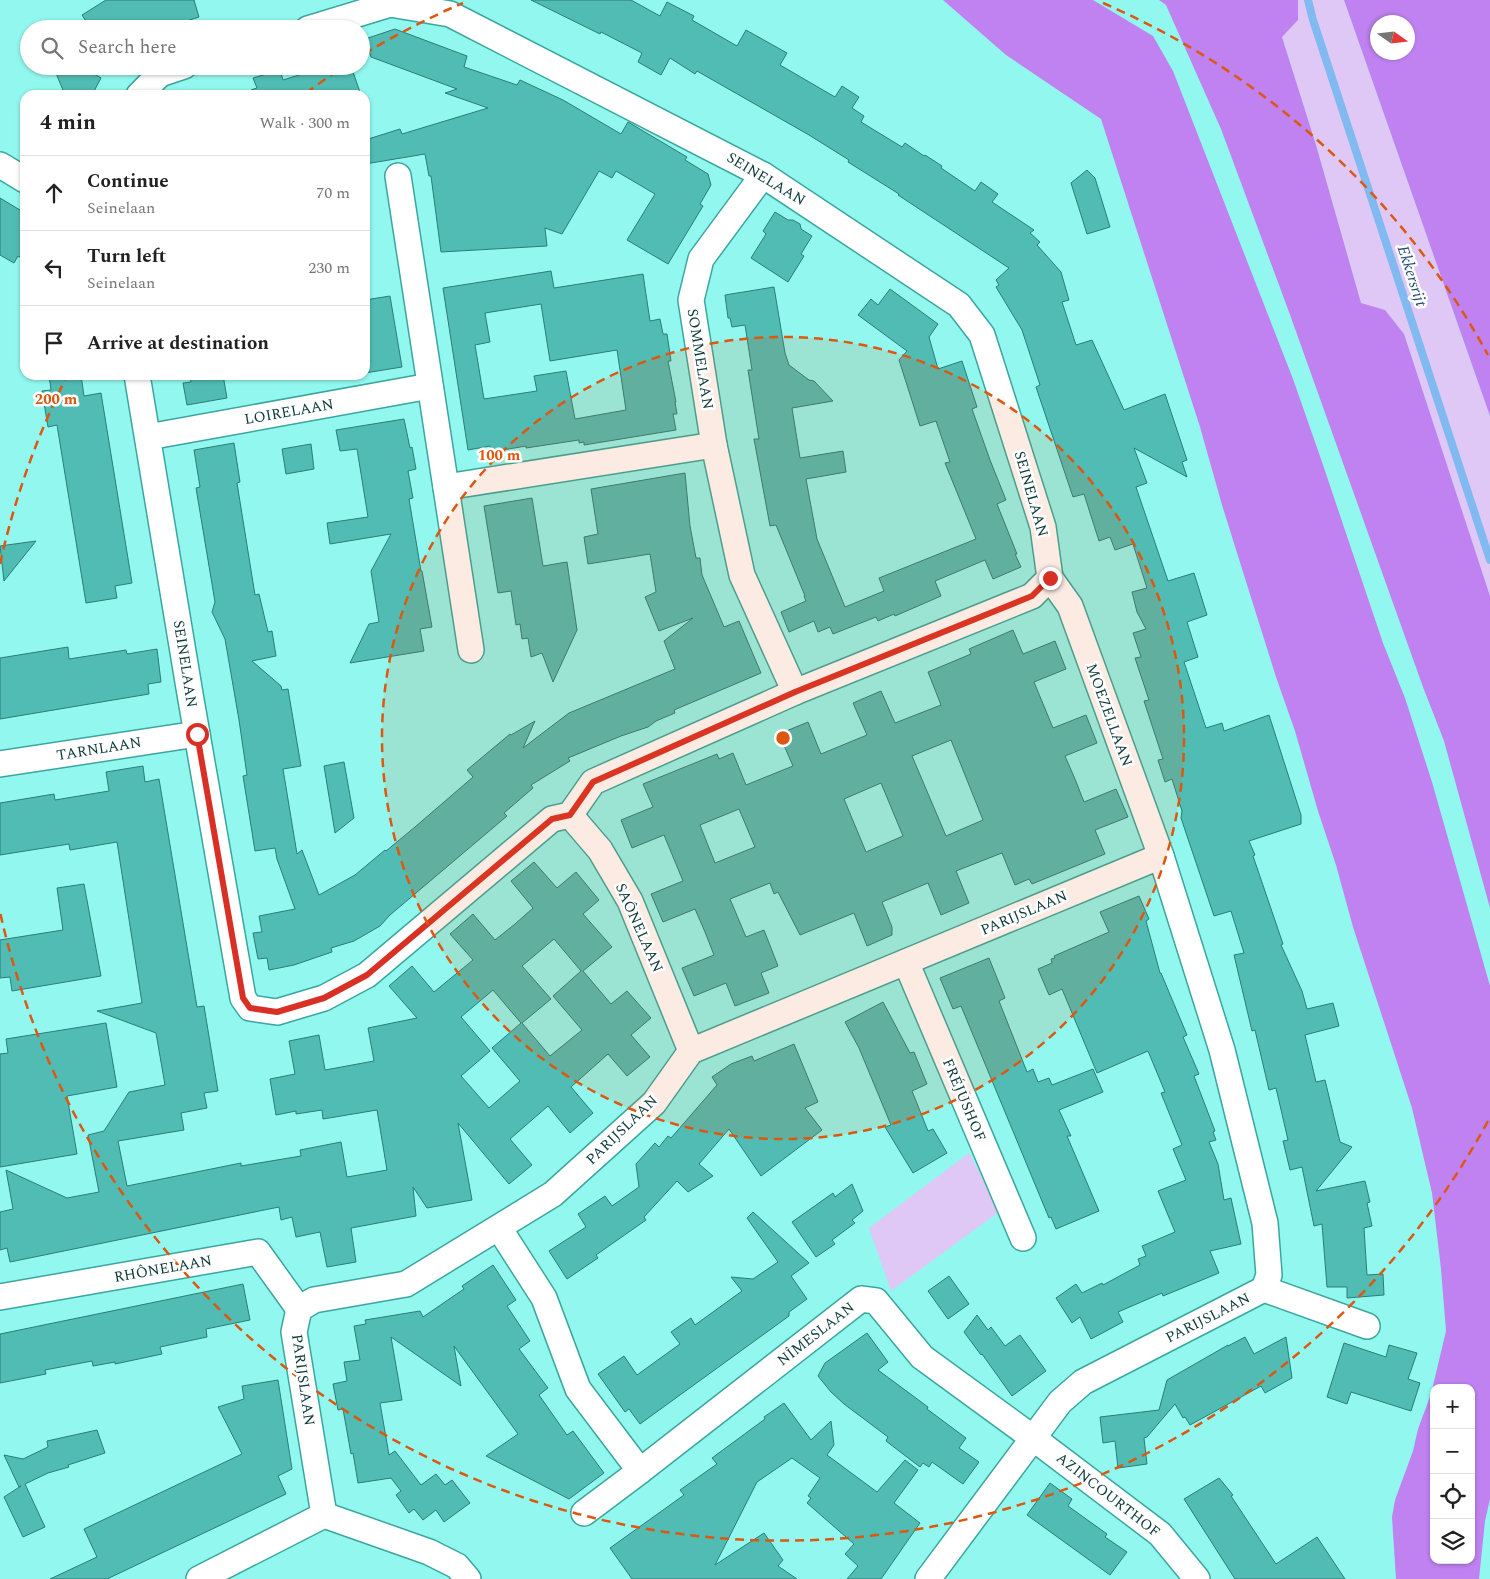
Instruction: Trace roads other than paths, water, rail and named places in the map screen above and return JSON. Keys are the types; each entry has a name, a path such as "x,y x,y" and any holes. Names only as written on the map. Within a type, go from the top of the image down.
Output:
{"street":[{"name":"SEINELAAN","path":"338,20 390,4 450,14 763,175 959,304 982,335 1043,527 1050,578"},
{"path":"144,90 159,75"},
{"path":"0,165 20,177"},
{"name":"SOMMELAAN","path":"763,175 701,259 690,300 714,445 742,575 795,692"},
{"path":"398,176 471,650"},
{"name":"SEINELAAN","path":"138,380 243,998 250,1008 277,1012 324,998 367,975 552,819 570,815"},
{"name":"LOIRELAAN","path":"148,437 430,386"},
{"path":"446,486 714,445"},
{"path":"570,815 593,782 795,692 1032,596 1050,578"},
{"name":"MOEZELLAAN","path":"1050,578 1070,606 1161,856"},
{"name":"TARNLAAN","path":"0,764 197,734"},
{"name":"SAÔNELAAN","path":"570,815 600,850 630,901 691,1051"},
{"name":"PARIJSLAAN","path":"324,1515 294,1332 299,1309 314,1300 406,1284 553,1194 654,1103 691,1051 1161,856 1222,1050 1265,1223 1270,1275 1264,1289 1083,1382 1060,1402 928,1579"},
{"name":"FRÉJUSHOF","path":"906,962 1023,1238"},
{"path":"499,1228 544,1298 578,1389 640,1471"},
{"name":"RHÔNELAAN","path":"0,1297 258,1252 299,1309"},
{"path":"1264,1289 1366,1326"},
{"name":"NÎMESLAAN","path":"584,1513 861,1299 876,1300 922,1358 1034,1438"},
{"name":"AZINCOURTHOF","path":"1034,1438 1160,1534 1197,1579"},
{"path":"199,1579 324,1515 429,1552 457,1566 468,1579"}],"waterway":[{"name":"Ekkersrijt","path":"1308,0 1490,560"}]}
